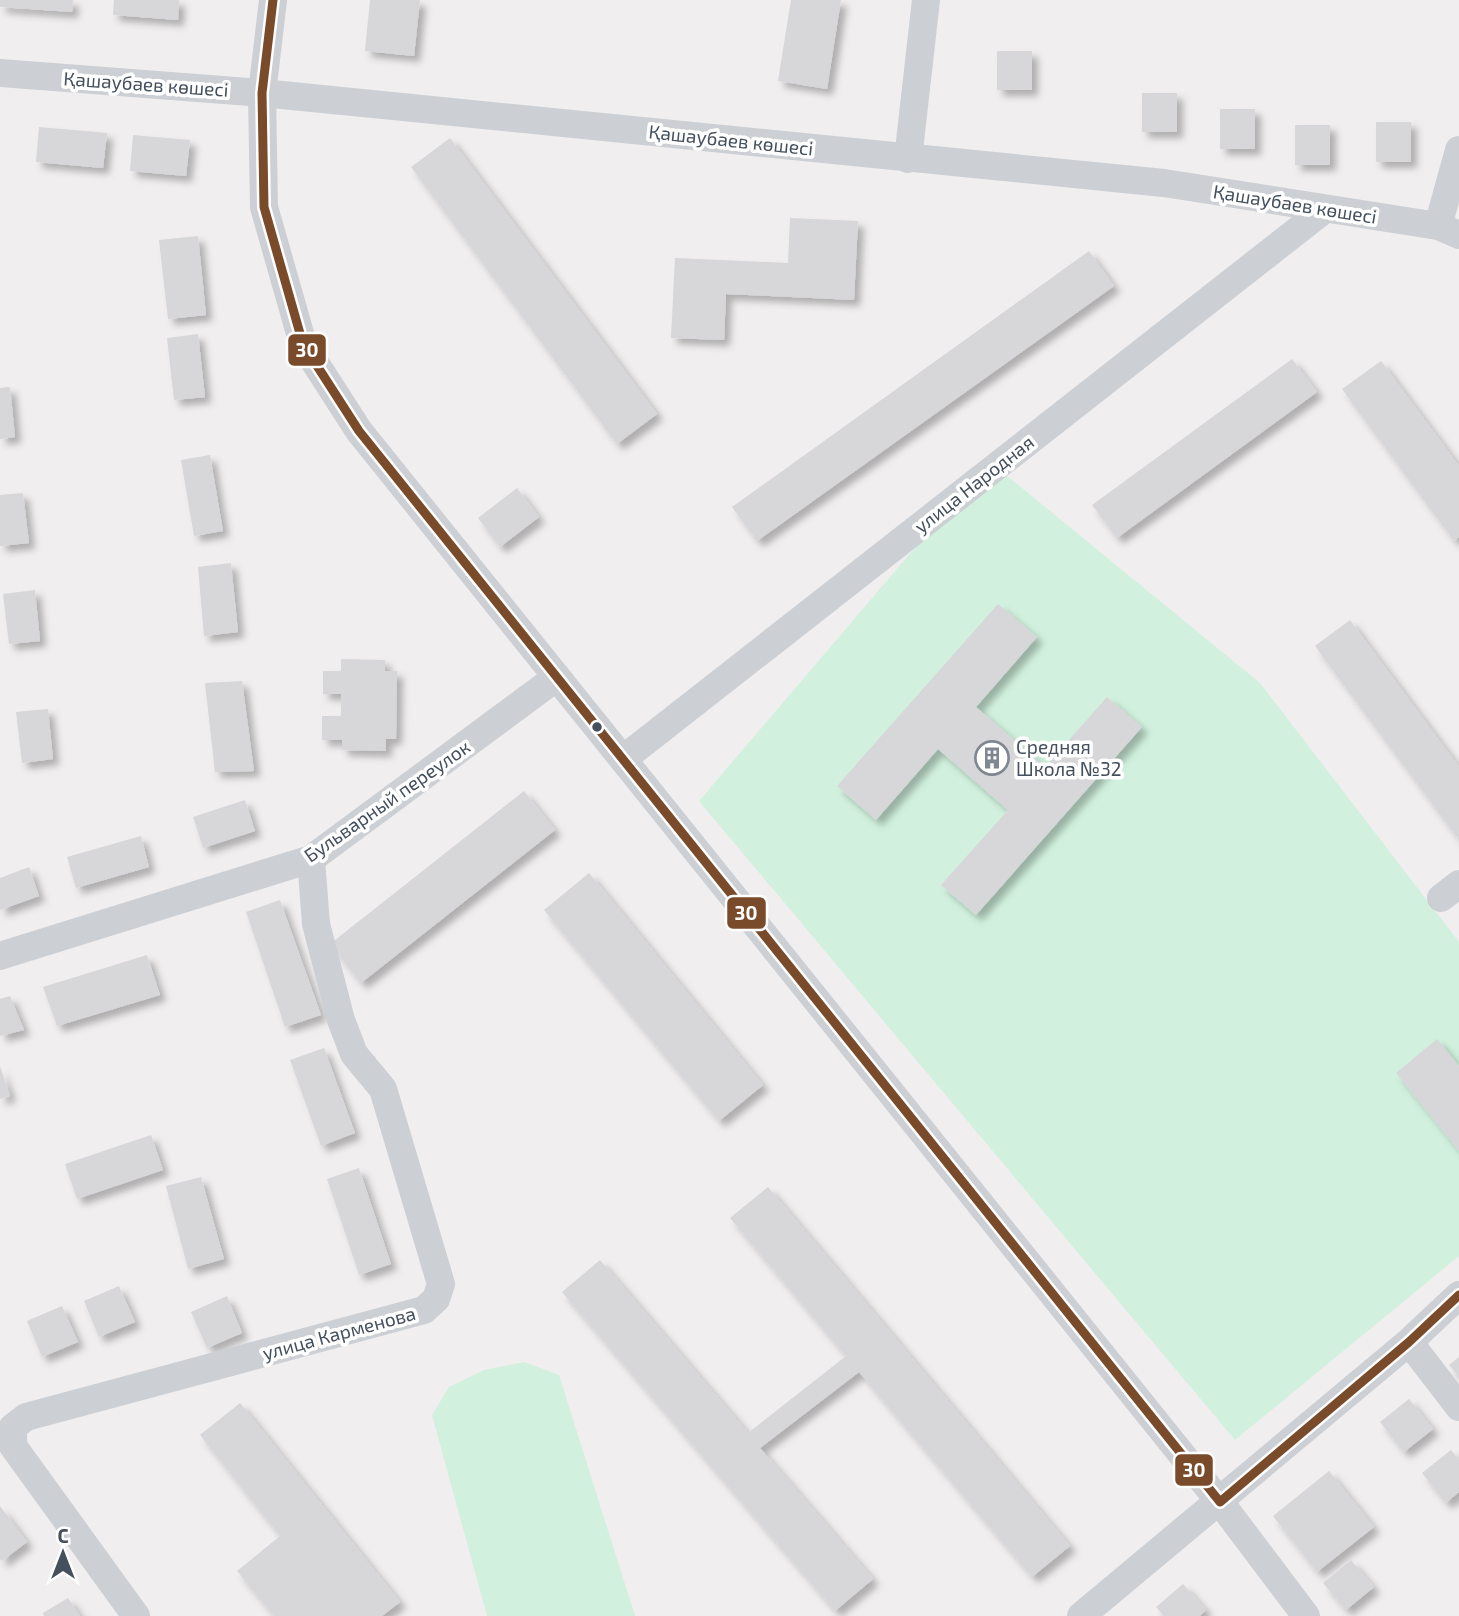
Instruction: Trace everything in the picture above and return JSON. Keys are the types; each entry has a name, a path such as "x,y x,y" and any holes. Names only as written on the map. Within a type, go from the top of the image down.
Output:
{"street":[{"path":"273,0 262,93 264,206 303,344 359,431 1220,1503 1306,1616"},
{"path":"908,159 926,0"},
{"name":"Қашаубаев көшесі","path":"0,73 262,93 1164,183 1448,230"},
{"path":"1448,230 1459,150"},
{"name":"улица Народная","path":"623,759 1325,209"},
{"name":"Бульварный переулок","path":"0,956 311,859 557,677"},
{"name":"улица Карменова","path":"136,1616 13,1446 13,1427 26,1417 424,1310 436,1299 441,1284 383,1089 354,1054 341,1020 316,924 311,859"},
{"path":"1081,1616 1220,1503 1409,1342 1459,1295"},
{"path":"1409,1342 1459,1407"}],"green space":[{"path":"989,461 1260,683 1459,942 1459,1256 1235,1440 699,801"},
{"path":"524,1362 559,1375 635,1616 487,1616 432,1415 449,1387 484,1370"}],"building":[{"path":"0,0 73,0 72,12 0,7"},
{"path":"114,0 179,0 178,20 113,15"},
{"path":"370,0 420,0 414,56 365,51"},
{"path":"791,0 841,0 827,89 778,81"},
{"path":"997,51 1032,51 1032,90 997,90"},
{"path":"1142,93 1177,93 1177,132 1142,132"},
{"path":"1220,109 1255,109 1255,149 1220,149"},
{"path":"1376,122 1411,122 1411,162 1376,162"},
{"path":"1295,125 1330,125 1330,165 1295,165"},
{"path":"39,127 107,133 103,168 36,162"},
{"path":"133,135 190,140 186,176 130,171"},
{"path":"450,138 657,414 617,444 411,167"},
{"path":"790,218 858,221 854,300 726,294 724,340 671,338 675,258 788,263"},
{"path":"198,236 206,315 168,319 159,240"},
{"path":"1089,251 1114,286 757,541 732,507"},
{"path":"198,334 205,397 174,400 167,338"},
{"path":"1292,359 1317,392 1117,538 1092,505"},
{"path":"1381,361 1459,466 1459,537 1454,541 1342,389"},
{"path":"10,387 15,437 0,439 0,388"},
{"path":"210,455 223,531 194,536 181,460"},
{"path":"517,488 539,517 500,547 478,518"},
{"path":"23,493 29,543 0,546 0,495"},
{"path":"231,563 238,632 204,636 198,567"},
{"path":"35,590 40,641 9,644 3,594"},
{"name":"Средняя Школа №32","path":"998,604 1037,637 976,707 1045,767 1107,697 1142,727 976,915 941,885 1008,810 938,749 876,820 837,786"},
{"path":"1350,620 1459,767 1459,840 1315,646"},
{"path":"341,659 385,660 385,671 397,671 396,739 386,739 386,751 342,750 342,740 322,740 322,716 341,716 341,694 323,694 323,671 341,671"},
{"path":"242,681 254,771 215,772 205,683"},
{"path":"48,709 53,759 22,763 16,712"},
{"path":"524,791 555,830 361,983 330,944"},
{"path":"245,800 255,831 203,848 193,817"},
{"path":"141,836 149,867 76,888 67,857"},
{"path":"29,867 39,896 0,910 0,878"},
{"path":"589,873 763,1085 719,1121 544,910"},
{"path":"280,900 321,1015 285,1027 246,912"},
{"path":"147,955 160,995 57,1026 43,987"},
{"path":"10,996 24,1030 0,1036 0,999"},
{"path":"1437,1039 1459,1066 1459,1151 1396,1073"},
{"path":"324,1048 355,1133 321,1146 290,1060"},
{"path":"0,1066 10,1096 0,1099"},
{"path":"151,1135 163,1170 77,1199 65,1164"},
{"path":"359,1168 391,1264 359,1275 327,1179"},
{"path":"201,1177 224,1259 188,1269 166,1186"},
{"path":"768,1187 1070,1546 1032,1577 859,1372 760,1448 873,1579 835,1611 562,1292 600,1260 748,1433 846,1356 730,1218"},
{"path":"119,1286 135,1322 99,1337 84,1301"},
{"path":"227,1296 242,1333 207,1348 191,1312"},
{"path":"62,1306 78,1342 42,1357 27,1321"},
{"path":"1459,1357 1459,1377 1449,1365"},
{"path":"1409,1399 1433,1429 1404,1452 1380,1422"},
{"path":"240,1403 400,1602 382,1616 274,1616 237,1571 280,1536 200,1435"},
{"path":"1451,1450 1459,1460 1459,1492 1446,1503 1422,1473"},
{"path":"1329,1471 1374,1527 1317,1572 1273,1516"},
{"path":"0,1506 27,1542 2,1561 0,1559"},
{"path":"1351,1560 1374,1587 1346,1610 1323,1583"},
{"path":"1183,1584 1206,1610 1200,1616 1164,1616 1156,1607"},
{"path":"68,1598 80,1616 44,1616 43,1613"}],"transit line":[{"name":"30","path":"273,0 262,93 264,207 303,344 359,431 1220,1502 1409,1342 1459,1295"}],"place":[{"name":"Средняя Школа №32","path":"992,758"}]}
